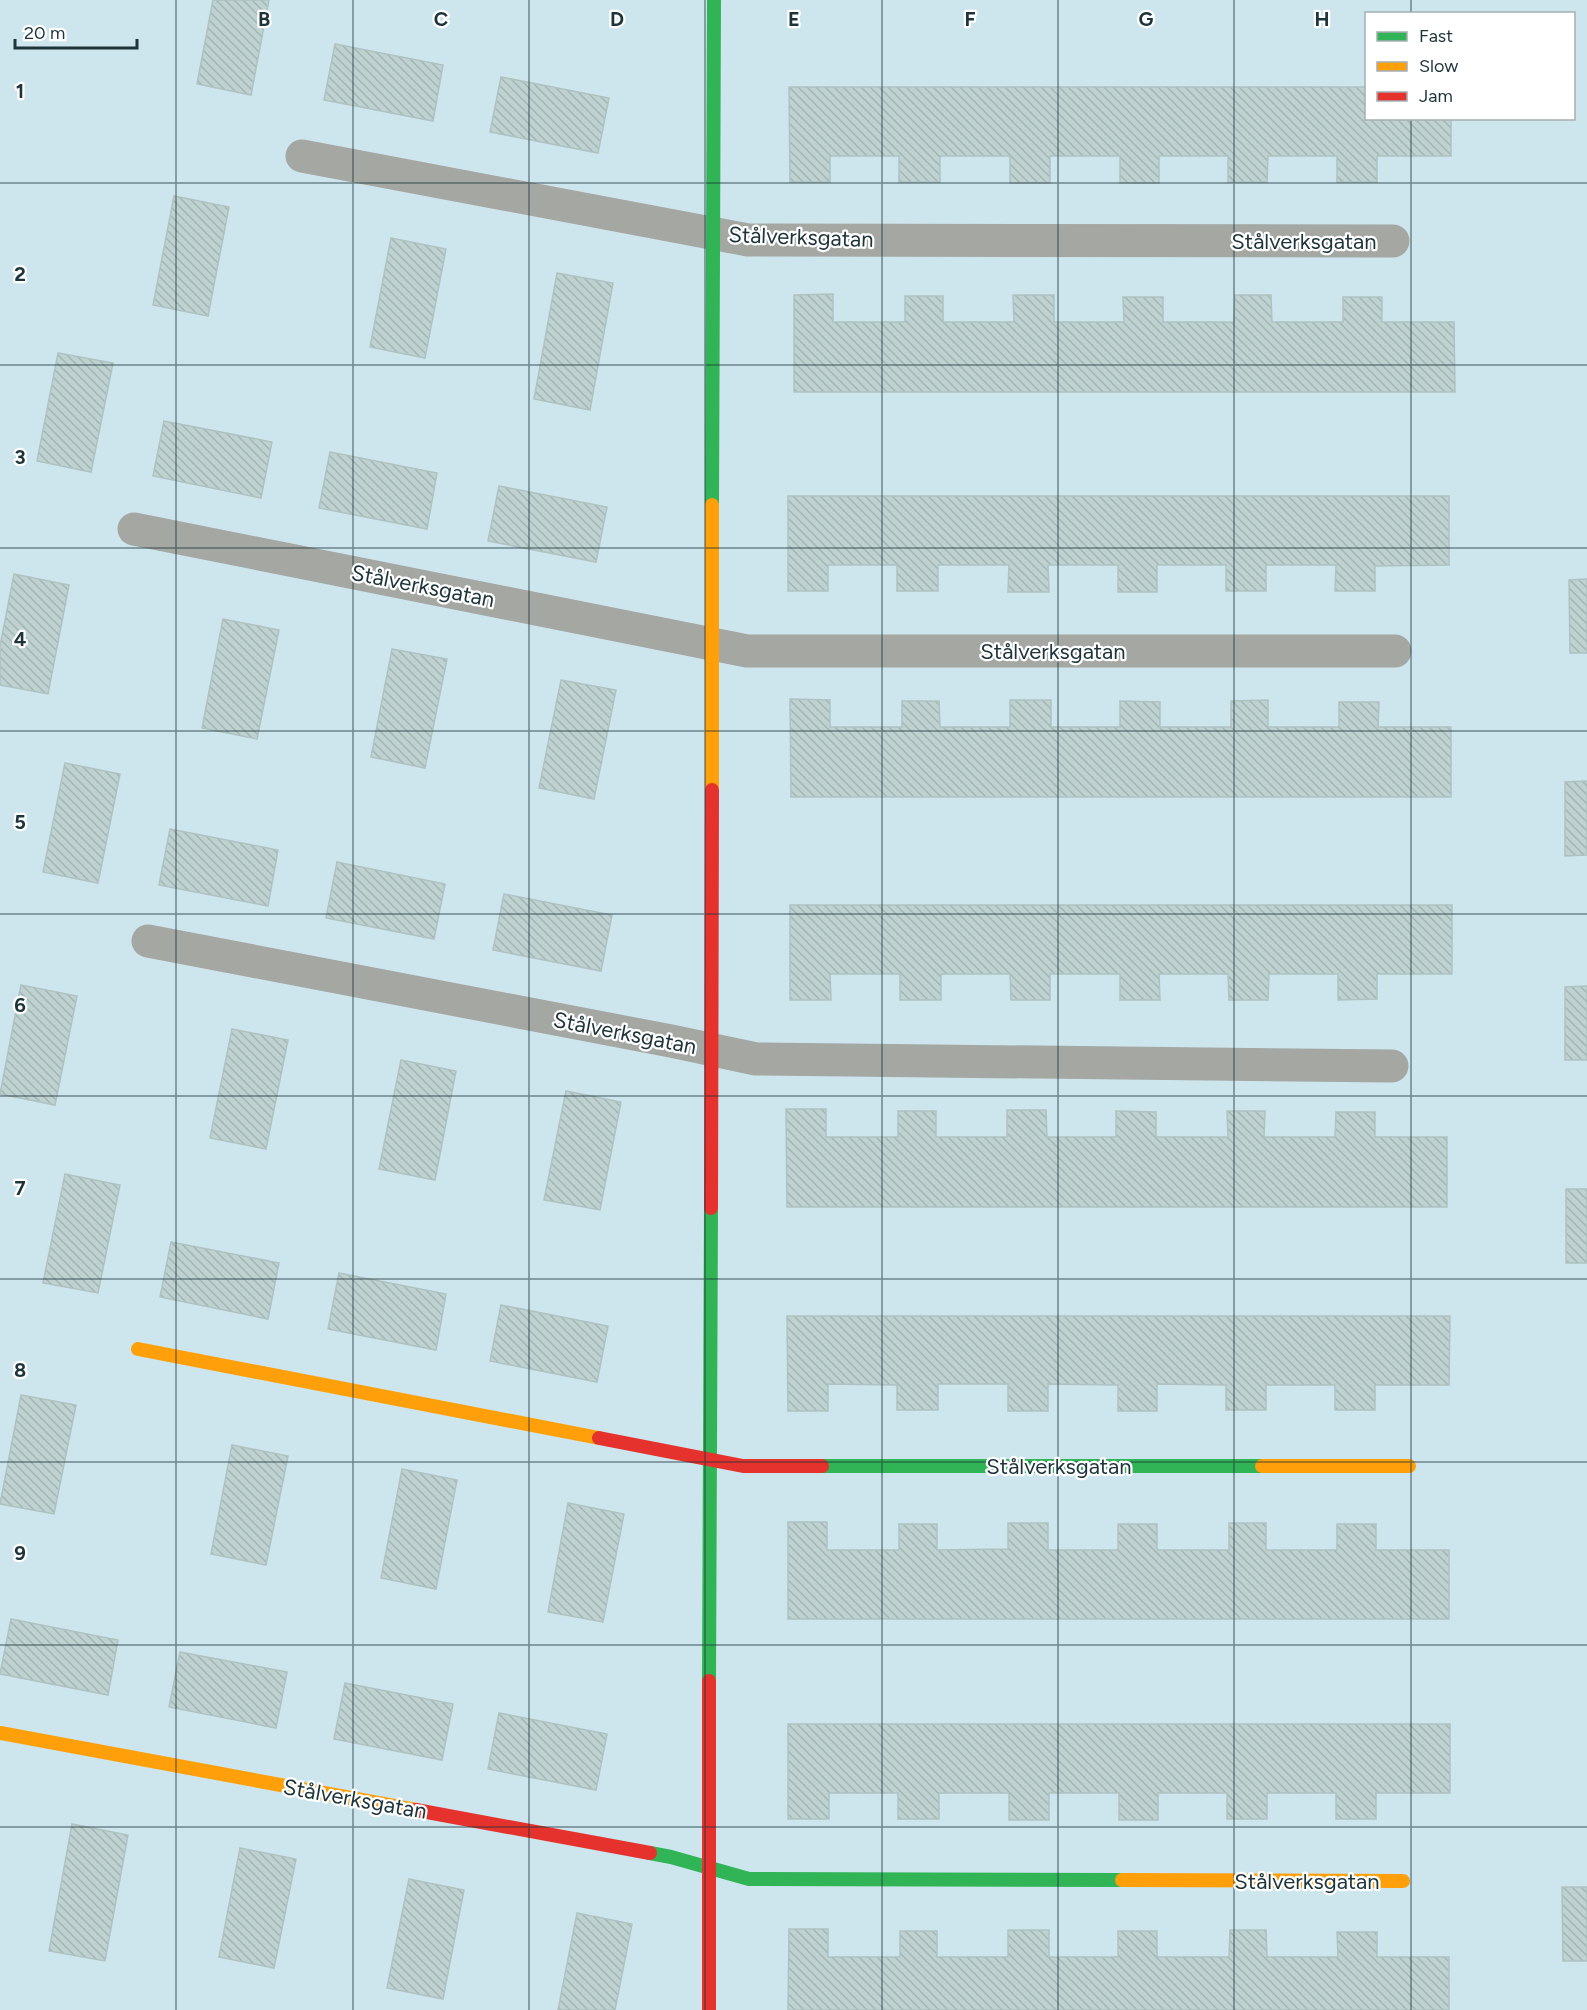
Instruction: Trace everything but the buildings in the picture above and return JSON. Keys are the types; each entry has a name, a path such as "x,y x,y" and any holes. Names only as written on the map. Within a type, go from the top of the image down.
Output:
{"street":[{"name":"Stålverksgatan","path":"709,2010 714,0"},
{"name":"Stålverksgatan","path":"302,156 713,234 760,240 1393,241"},
{"name":"Stålverksgatan","path":"134,529 747,651 1395,651"},
{"name":"Stålverksgatan","path":"148,941 756,1059 1392,1066"},
{"name":"Stålverksgatan","path":"138,1349 750,1466 1408,1466"},
{"name":"Stålverksgatan","path":"0,1733 648,1853 748,1879 1403,1881"}],"traffic: fast":[{"path":"712,505 714,0"},
{"path":"709,1681 711,1208"},
{"path":"822,1466 1262,1466"},
{"path":"650,1853 749,1879 1122,1880"}],"traffic: slow":[{"path":"712,505 712,790"},
{"path":"138,1349 599,1438"},
{"path":"1262,1466 1409,1466"},
{"path":"0,1733 416,1810"},
{"path":"1122,1880 1403,1881"}],"traffic: jam":[{"path":"711,1208 712,790"},
{"path":"599,1438 743,1466 822,1466"},
{"path":"709,1681 709,2010"},
{"path":"416,1810 650,1853"}]}
